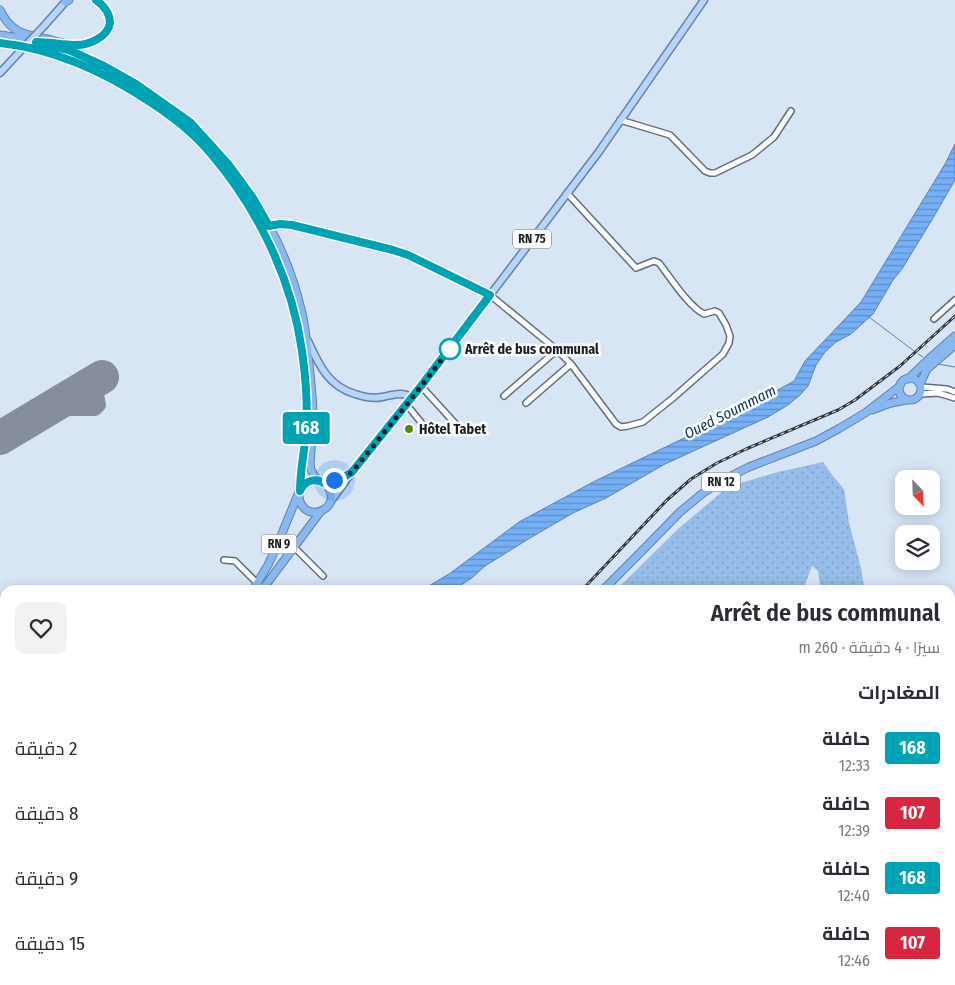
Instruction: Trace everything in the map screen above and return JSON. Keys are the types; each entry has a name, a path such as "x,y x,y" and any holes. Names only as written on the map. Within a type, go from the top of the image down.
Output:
{"highway":[{"path":"36,42 76,45 85,44 101,37 107,32 110,23 109,14 104,6 96,0"},
{"path":"0,11 14,31 23,39"},
{"path":"0,11 5,27 4,31 0,34"},
{"path":"7,22 24,34 66,44"},
{"path":"0,34 71,51 104,66 136,84 190,122 229,165 253,198 283,256 294,282 301,307 307,339 313,418 310,463 311,470 317,480"},
{"name":"RN 9","path":"0,43 33,48 100,72 168,114 210,153 237,190 273,253 289,293 302,353 307,410 306,437 300,472 299,493 259,585"},
{"path":"955,336 908,379 903,381 900,386 900,394 906,400 915,399 927,369 955,345"},
{"path":"908,379 916,380 920,388"},
{"name":"RN 12","path":"865,413 900,386"},
{"name":"RN 12","path":"608,585 680,512 703,493 728,477 816,441 880,406 906,400"},
{"path":"317,480 326,484 331,492 328,506 316,512 307,510 300,504 299,493 301,487 308,481 317,480"},
{"name":"RN 9","path":"261,585 294,548 321,511"}],"main road":[{"name":"RN 75","path":"330,501 412,398 598,153 704,0"},
{"path":"0,73 67,1"},
{"path":"307,339 320,366 340,388 363,397 378,398 401,393 412,398"},
{"name":"RN 75","path":"326,484 341,479 352,472"}],"street":[{"path":"620,120 670,135 705,171 716,173 752,155 774,138 791,111"},
{"path":"269,226 280,224 292,225 393,250 408,255 490,295 557,350 571,364 616,424 620,427 642,422 673,398 723,354 729,343 730,336 726,325 718,313 715,311 704,314 700,312 684,296 659,263 654,261 636,268 567,193"},
{"path":"934,319 955,300"},
{"path":"504,396 557,350"},
{"path":"526,403 571,364"},
{"path":"421,386 462,431"},
{"path":"920,388 947,389 955,392"},
{"path":"920,388 955,398"},
{"path":"406,405 428,430"},
{"path":"294,548 323,576"},
{"path":"224,560 234,561 255,585"}],"shaded area":[{"path":"955,144 955,180 902,269 893,280 873,314 851,334 836,342 825,352 816,365 808,386 788,405 768,417 665,464 606,498 573,513 485,566 461,585 430,585 449,574 519,522 595,481 736,413 794,381 805,361 861,302 945,164"},
{"path":"823,462 844,489 849,523 864,585 820,585 818,571 812,566 805,585 621,585 678,529 723,491 744,482"}],"waterway":[{"path":"869,317 914,351"},
{"path":"918,354 923,357"},
{"path":"938,364 955,367"}],"taxiway":[{"path":"48,409 95,409 99,402 90,383"}],"runway":[{"path":"0,438 102,377"}],"railway":[{"path":"587,585 667,500 691,479 717,463 746,449 838,410 855,400 900,366 955,316"}],"bus line":[{"name":"168","path":"0,43 33,48 100,72 168,114 210,153 248,206 266,238 279,266 293,306 302,353 307,410 306,437 300,472 300,491 301,487 308,481 317,480 326,484 341,479 352,472 421,386 490,295 408,255 393,250 292,225 276,224 269,226 253,198 229,165 190,122 136,84 104,66 71,51 36,42 76,45 85,44 101,37 107,32 110,23 109,14 104,6 96,0"}],"place":[{"name":"Arrêt de bus communal","path":"450,349"},
{"name":"Hôtel Tabet","path":"409,429"}],"route":[{"path":"334,480 341,479 352,472 455,342 450,349"}],"water label":[{"name":"Oued Soummam","path":"730,412"}]}
